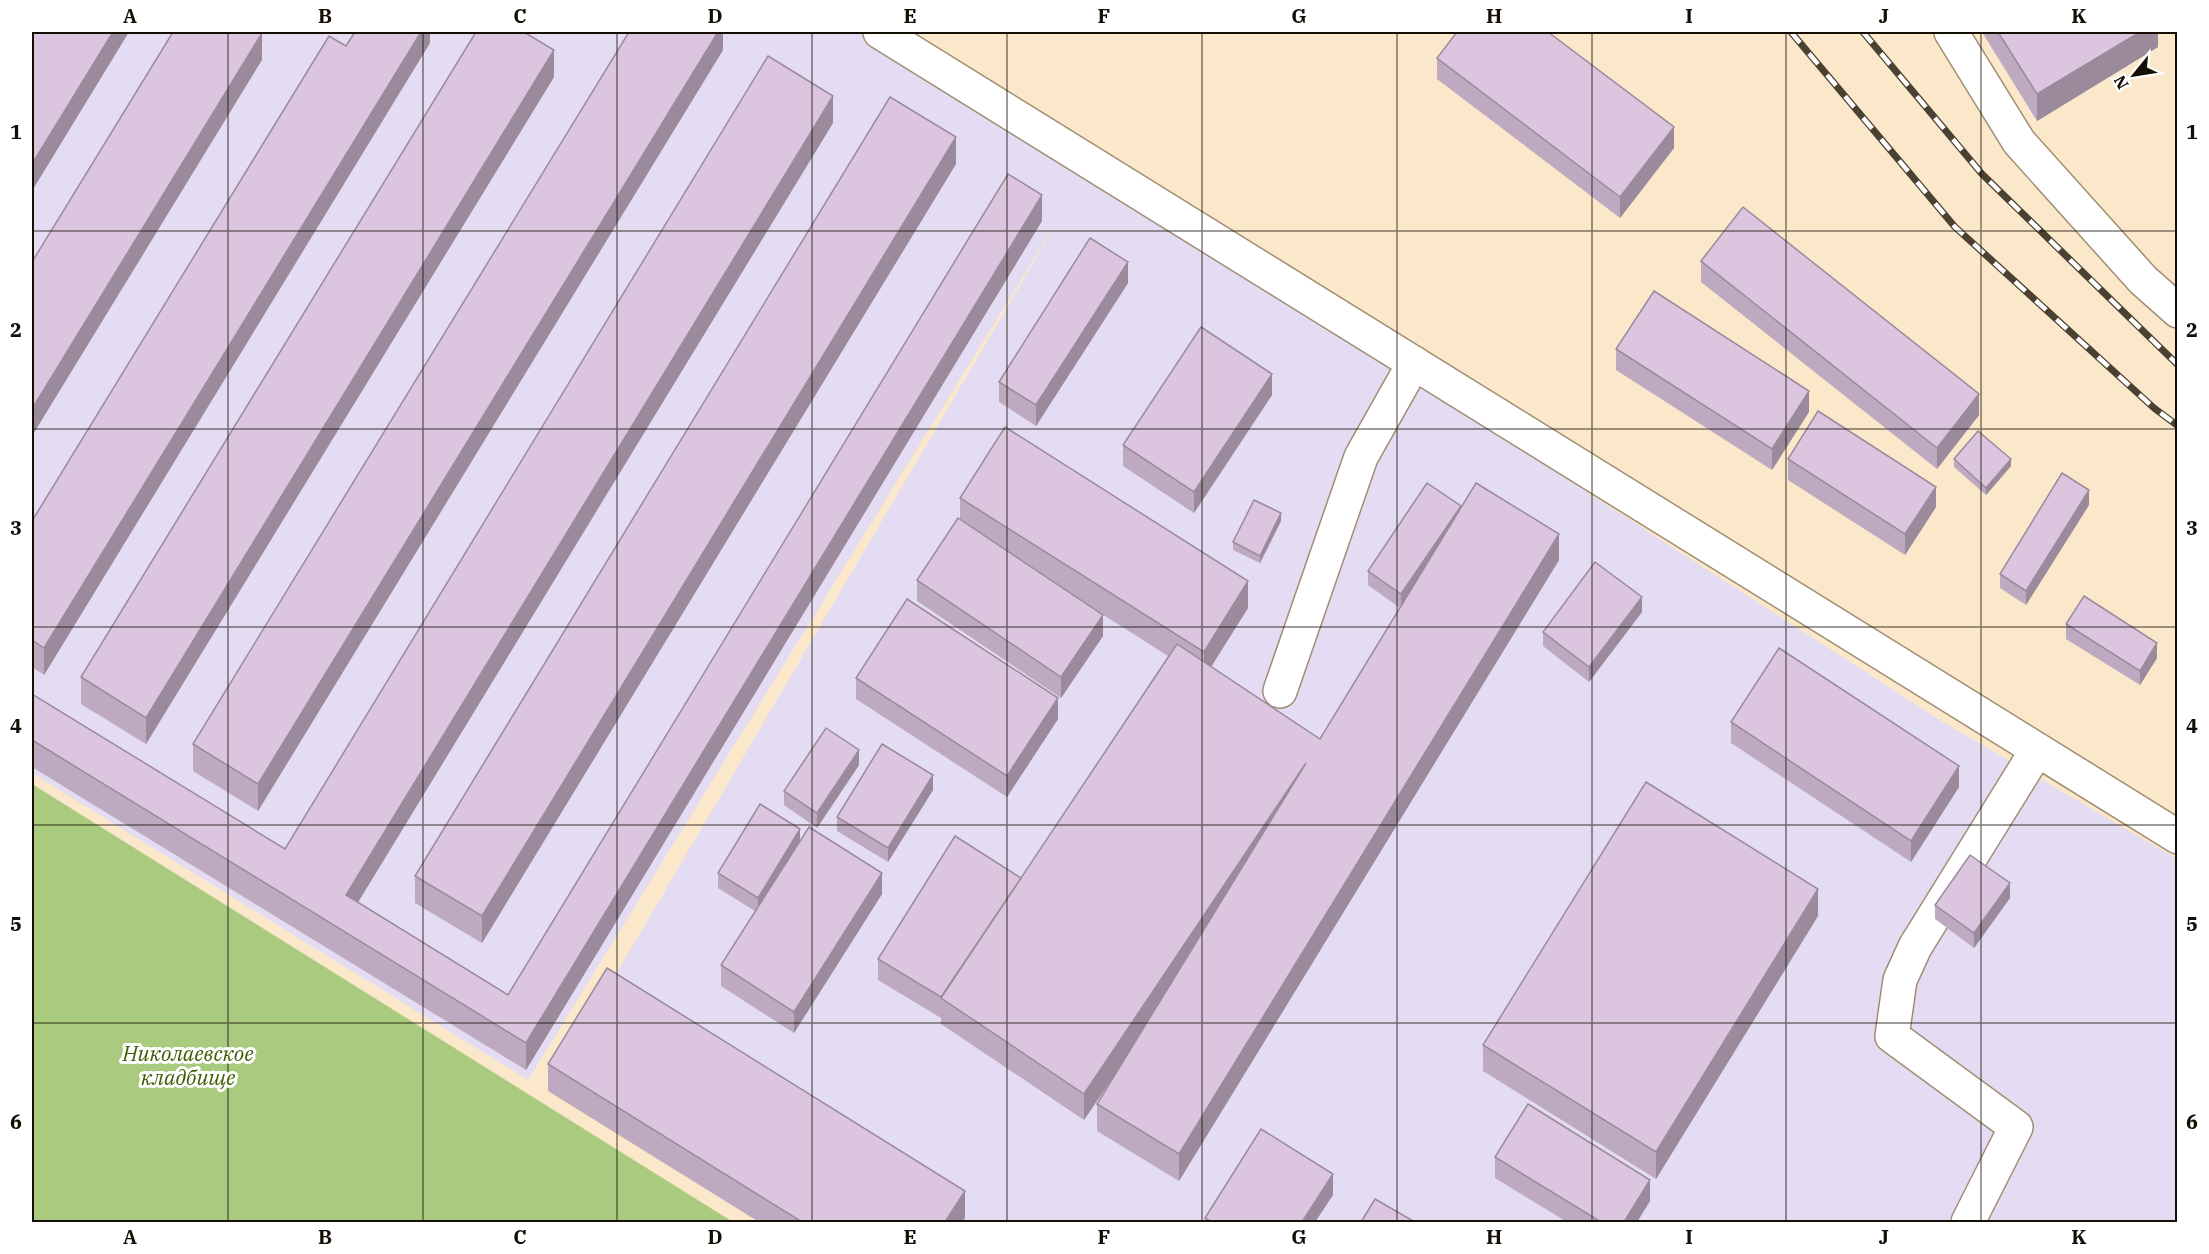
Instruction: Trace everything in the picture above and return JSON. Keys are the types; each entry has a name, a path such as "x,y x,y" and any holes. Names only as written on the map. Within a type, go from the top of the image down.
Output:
{"street":[{"path":"880,32 2178,837"},
{"path":"1951,32 2019,142 2144,280 2178,311"},
{"path":"1280,691 1361,457 1414,363"},
{"path":"1968,1222 2016,1127 1892,1036 1900,980 1915,946 2037,750"}],"shaded area":[{"path":"32,32 858,32 1088,170 1943,722 2177,859 2177,1222 775,1222 554,1080 1066,207 528,1080 32,773"}],"green space":[{"name":"Николаевское кладбище","path":"32,784 733,1222 32,1222"}],"building":[{"path":"32,32 113,32 32,164"},
{"path":"173,32 262,33 32,409 32,262"},
{"path":"355,32 421,32 44,648 32,640 32,521 329,36 346,46"},
{"path":"476,32 524,32 554,50 146,718 81,677"},
{"path":"629,32 718,32 258,784 193,744"},
{"path":"1457,32 1548,32 1674,127 1620,197 1437,58"},
{"path":"1998,32 2140,32 2037,94"},
{"path":"768,56 833,96 346,895 508,995 1008,174 1042,195 526,1043 32,740 32,694 285,849"},
{"path":"890,97 956,137 482,916 415,876"},
{"path":"1743,207 1979,394 1937,448 1701,261"},
{"path":"1090,238 1128,262 1036,405 999,382"},
{"path":"1654,291 1809,391 1772,449 1616,349"},
{"path":"1201,327 1272,374 1194,492 1123,445"},
{"path":"1818,411 1936,487 1905,534 1788,459"},
{"path":"1005,427 1248,581 1204,652 960,498"},
{"path":"1978,431 2011,459 1986,488 1954,459"},
{"path":"2062,473 2089,490 2026,591 2000,574"},
{"path":"1427,483 1461,506 1401,594 1368,571"},
{"path":"1476,483 1559,534 1179,1154 1097,1104 1306,763 1084,1094 941,998 1177,644 1320,739"},
{"path":"1254,500 1281,513 1260,556 1233,542"},
{"path":"958,518 1103,615 1061,677 917,580"},
{"path":"1595,562 1642,597 1589,667 1543,632"},
{"path":"2084,596 2157,643 2140,671 2066,624"},
{"path":"907,599 1058,698 1007,776 856,678"},
{"path":"1779,648 1959,766 1911,841 1731,722"},
{"path":"826,728 859,750 817,813 784,791"},
{"path":"882,744 933,775 888,848 837,817"},
{"path":"1646,782 1818,889 1656,1152 1483,1045"},
{"path":"760,804 800,829 758,898 718,873"},
{"path":"809,827 882,873 794,1012 721,965"},
{"path":"955,836 1021,878 941,997 878,959"},
{"path":"1970,855 2010,883 1974,933 1935,905"},
{"path":"607,968 965,1191 945,1222 802,1222 548,1064"},
{"path":"1528,1104 1650,1180 1624,1222 1601,1222 1495,1157"},
{"path":"1261,1129 1333,1174 1302,1222 1212,1222 1205,1218"},
{"path":"1375,1199 1415,1222 1361,1222"}],"railway":[{"path":"1791,32 1955,227 2154,408 2178,426"},
{"path":"1863,32 1982,174 2178,365"}]}
